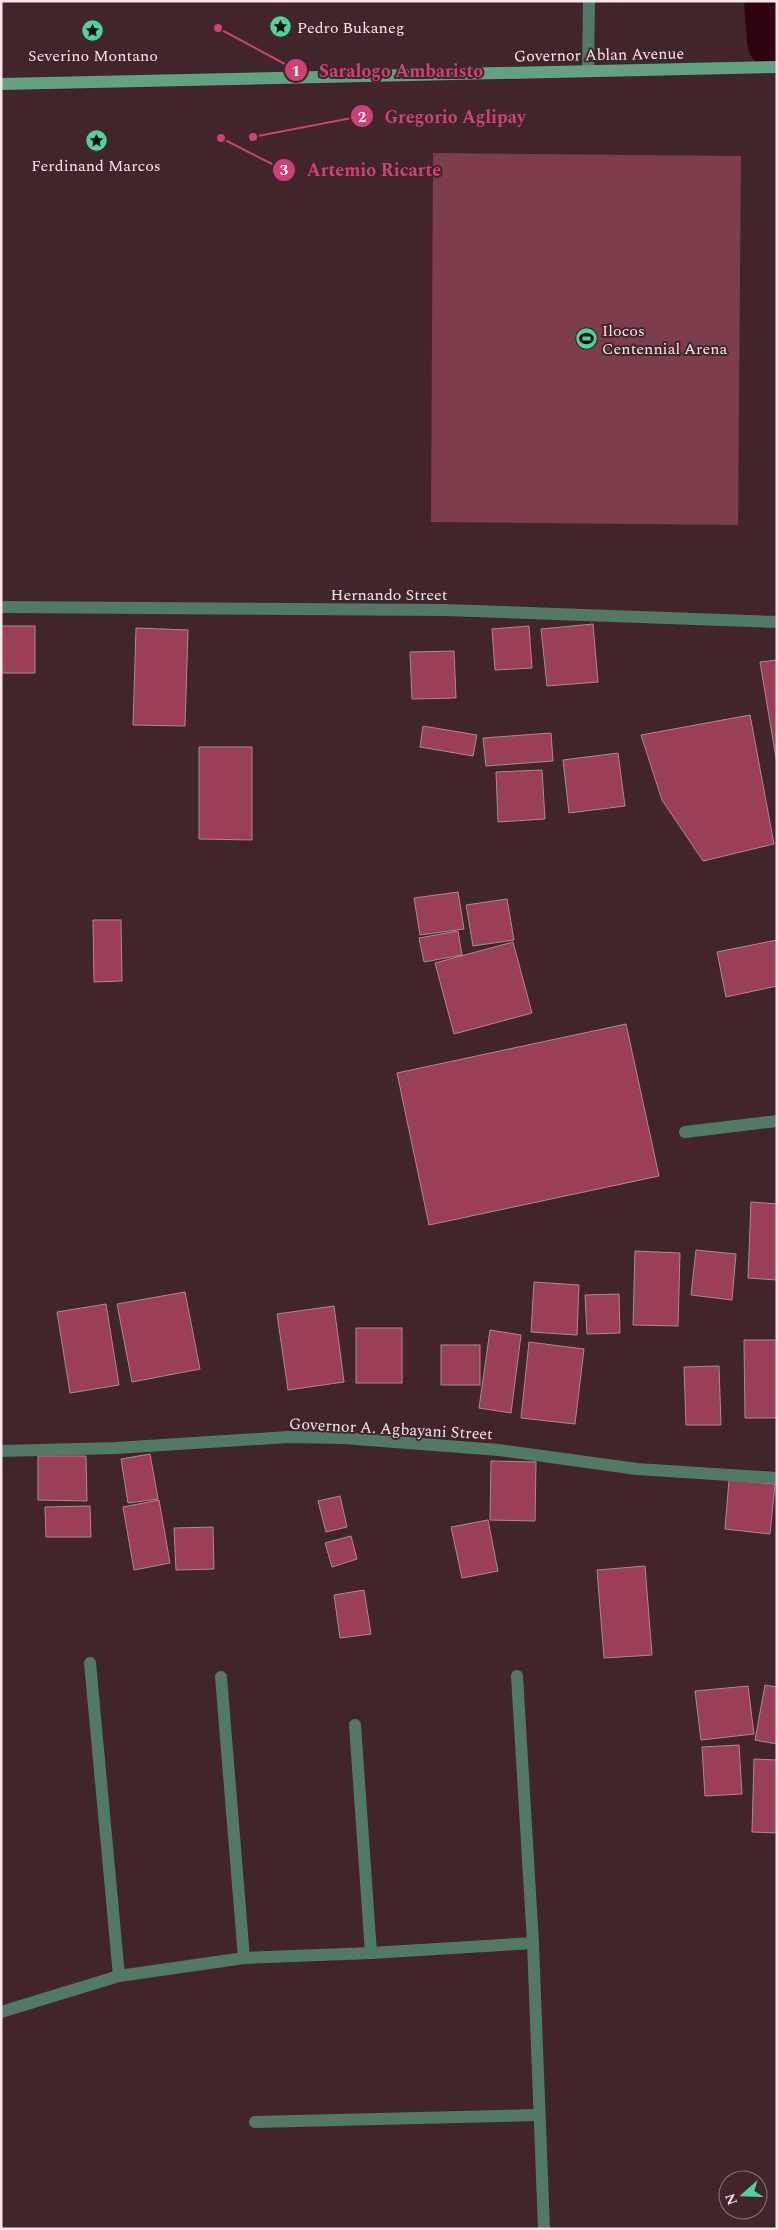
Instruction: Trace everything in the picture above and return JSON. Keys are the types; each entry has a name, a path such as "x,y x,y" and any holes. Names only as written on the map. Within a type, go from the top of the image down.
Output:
{"main road":[{"name":"Governor Ablan Avenue","path":"1,84 777,67"}],"street":[{"path":"588,71 589,1"},
{"name":"Hernando Street","path":"1,607 445,610 777,622"},
{"path":"685,1132 777,1121"},
{"name":"Governor A. Agbayani Street","path":"1,1451 125,1448 288,1438 343,1438 499,1450 637,1469 777,1478"},
{"path":"90,1663 119,1976"},
{"path":"221,1676 244,1958"},
{"path":"517,1676 533,1943 544,2229"},
{"path":"355,1725 371,1953"},
{"path":"1,2012 119,1976 244,1958 371,1953 533,1943"},
{"path":"255,2122 539,2115"}],"shaded area":[{"name":"Ilocos Centennial Arena","path":"433,153 741,156 738,525 431,522"}],"building":[{"path":"593,624 598,682 547,686 541,629"},
{"path":"1,626 35,626 35,673 1,673"},
{"path":"529,626 532,668 495,670 492,629"},
{"path":"136,628 188,630 185,726 133,725"},
{"path":"454,651 456,698 412,699 410,652"},
{"path":"777,660 777,764 760,662"},
{"path":"750,715 774,844 703,861 662,800 641,735"},
{"path":"423,726 477,735 473,756 420,747"},
{"path":"551,733 553,761 486,766 483,738"},
{"path":"199,747 252,747 252,840 199,839"},
{"path":"618,753 625,806 569,813 563,760"},
{"path":"542,770 545,819 498,822 496,772"},
{"path":"458,892 464,929 420,935 414,898"},
{"path":"507,899 514,940 473,946 466,905"},
{"path":"93,920 121,920 122,981 94,982"},
{"path":"458,931 462,955 424,962 419,938"},
{"path":"777,940 777,986 726,997 717,952"},
{"path":"513,942 532,1013 454,1034 435,963"},
{"path":"626,1024 659,1176 429,1225 397,1073"},
{"path":"751,1202 777,1204 777,1280 748,1278"},
{"path":"696,1250 736,1254 732,1300 691,1295"},
{"path":"635,1251 680,1253 678,1326 633,1325"},
{"path":"534,1282 579,1285 577,1335 531,1332"},
{"path":"185,1292 200,1369 132,1382 117,1304"},
{"path":"619,1294 620,1333 587,1334 585,1295"},
{"path":"106,1304 119,1385 70,1393 57,1312"},
{"path":"334,1306 344,1382 288,1390 277,1314"},
{"path":"356,1328 402,1328 402,1383 356,1383"},
{"path":"490,1330 521,1335 511,1413 479,1408"},
{"path":"744,1340 777,1340 777,1418 745,1418"},
{"path":"529,1342 584,1349 575,1424 521,1418"},
{"path":"441,1345 480,1345 480,1385 441,1385"},
{"path":"719,1366 721,1425 686,1425 684,1367"},
{"path":"150,1454 158,1499 128,1503 121,1459"},
{"path":"38,1456 86,1456 87,1501 38,1500"},
{"path":"491,1461 536,1462 535,1521 490,1520"},
{"path":"729,1480 775,1484 770,1534 725,1529"},
{"path":"340,1496 347,1527 326,1532 318,1501"},
{"path":"159,1500 170,1563 134,1570 123,1507"},
{"path":"90,1506 91,1537 46,1537 45,1507"},
{"path":"488,1520 498,1571 462,1578 451,1527"},
{"path":"213,1527 214,1569 176,1570 174,1528"},
{"path":"351,1536 357,1559 332,1567 325,1543"},
{"path":"645,1566 652,1655 604,1658 597,1570"},
{"path":"364,1590 371,1634 340,1638 334,1595"},
{"path":"765,1685 777,1687 777,1744 755,1740"},
{"path":"748,1686 754,1734 701,1740 695,1691"},
{"path":"739,1745 742,1794 705,1796 702,1747"},
{"path":"754,1759 777,1760 777,1833 752,1832"}],"waterway":[{"path":"774,1 777,41"}],"place":[{"name":"Pedro Bukaneg","path":"281,27"},
{"name":"Saralogo Ambaristo","path":"218,28"},
{"name":"Severino Montano","path":"93,31"},
{"name":"Gregorio Aglipay","path":"253,137"},
{"name":"Artemio Ricarte","path":"221,138"},
{"name":"Ferdinand Marcos","path":"96,141"},
{"name":"Ilocos Centennial Arena","path":"586,339"}]}
